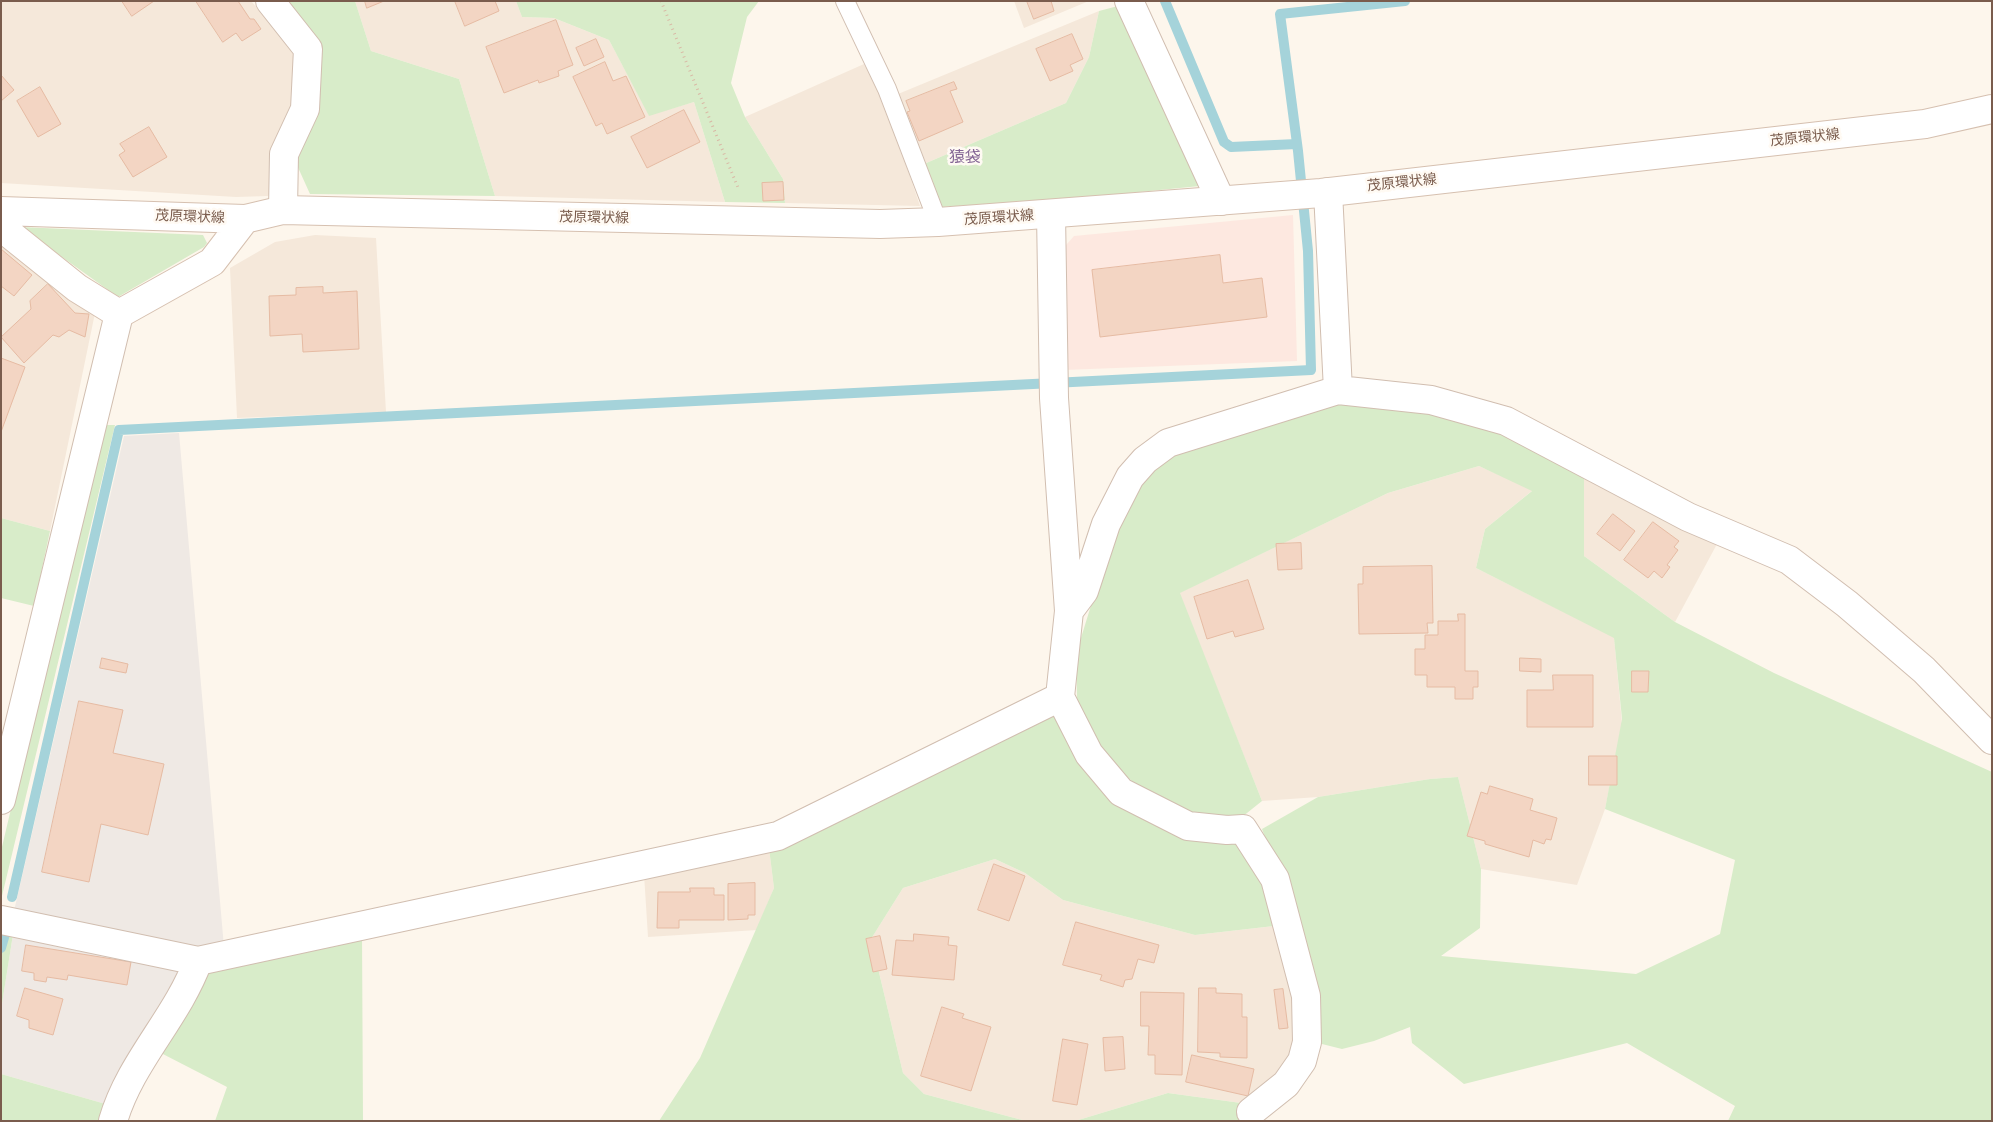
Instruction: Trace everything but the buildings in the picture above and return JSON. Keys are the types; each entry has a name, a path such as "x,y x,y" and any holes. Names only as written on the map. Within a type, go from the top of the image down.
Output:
{"street":[{"path":"270,1 308,49 305,109 284,154 283,210"},
{"path":"1129,1 1221,201"},
{"name":"茂原環状線","path":"1,212 245,219 283,210 880,224 938,222 1324,192 1925,124 1992,109"},
{"path":"1324,192 1338,390"},
{"path":"1051,214 1054,398 1069,612 1060,697 1089,754 1121,792 1188,826 1227,830 1243,829 1275,879 1306,996 1307,1042 1302,1060 1286,1084 1251,1112"},
{"path":"1,800 119,314 212,262 245,219"},
{"path":"1,228 77,288 119,314"},
{"path":"1069,612 1084,591 1106,524 1130,477 1145,460 1168,443 1338,390 1431,400 1506,421 1688,517 1789,560 1847,604 1924,670 1992,740"},
{"path":"1,920 198,961 778,836 1060,697"},
{"path":"113,1121 118,1104 141,1061 191,982 198,961"}],"lane":[{"path":"846,1 887,89 938,222"}],"path":[{"path":"661,1 752,221"}],"shaded area":[{"path":"1,1 251,1 296,52 293,108 276,184 268,196 236,197 1,183"},
{"path":"355,1 516,1 522,17 554,18 609,40 649,115 694,102 725,202 495,196 459,79 371,51"},
{"path":"1014,1 1089,1 1024,28"},
{"path":"1099,11 1089,57 1066,103 924,164 898,94"},
{"path":"864,64 884,100 920,206 785,203 783,179 745,117"},
{"path":"1293,215 1297,361 1064,370 1059,253 1074,236"},
{"path":"315,235 376,238 386,412 237,418 230,268 275,242"},
{"path":"1,245 95,313 50,531 1,518"},
{"path":"179,433 224,947 195,951 14,911 124,436"},
{"path":"1479,466 1533,490 1485,529 1476,568 1614,637 1622,723 1605,809 1577,885 1481,869 1458,777 1430,779 1318,797 1262,801 1179,593 1388,493"},
{"path":"1584,473 1717,544 1675,622 1584,556"},
{"path":"769,848 774,888 757,930 648,937 644,874"},
{"path":"995,859 1025,873 1063,900 1195,935 1274,926 1302,1014 1283,1079 1241,1103 1168,1093 1075,1121 1026,1121 924,1094 903,1073 871,939 903,888"},
{"path":"14,928 170,963 186,980 109,1105 1,1074 1,1010"}],"green space":[{"path":"282,1 355,1 371,51 459,79 495,196 310,194 296,163 318,111"},
{"path":"516,1 759,1 747,17 731,83 745,117 783,179 785,203 725,202 694,102 649,116 609,40 554,18 522,17"},
{"path":"1118,6 1200,186 1048,201 941,207 924,164 1066,103 1089,57 1099,11"},
{"path":"20,227 203,235 207,243 204,247 118,297"},
{"path":"1338,398 1433,411 1498,428 1584,473 1584,556 1675,622 1774,673 1992,772 1992,1121 1728,1121 1735,1106 1627,1043 1464,1084 1412,1043 1410,1027 1374,1041 1342,1049 1318,1043 1282,883 1262,829 1318,797 1430,779 1458,777 1481,869 1480,928 1441,956 1636,974 1720,934 1735,860 1605,809 1622,719 1614,638 1476,568 1485,529 1532,491 1479,466 1388,493 1180,593 1262,801 1237,821 1190,819 1147,794 1111,763 1082,722 1077,698 1076,654 1119,515 1155,460"},
{"path":"102,425 115,425 1,900 1,851"},
{"path":"1,518 50,531 34,606 1,598"},
{"path":"1047,712 1060,718 1089,767 1187,833 1244,846 1259,872 1274,926 1195,935 1063,900 1025,873 995,859 903,888 871,939 903,1073 924,1094 1026,1121 659,1121 700,1058 774,888 769,848"},
{"path":"1,925 14,928 1,1010"},
{"path":"362,933 363,1121 215,1121 227,1087 157,1051 212,966"},
{"path":"1,1074 109,1105 102,1121 1,1121"},
{"path":"1168,1093 1241,1103 1244,1121 1075,1121"}],"waterway":[{"path":"1165,1 1224,142 1231,147 1297,144"},
{"path":"12,897 119,430 1311,370 1308,251 1298,151 1280,14 1405,1"},
{"path":"1,948 5,934"}],"district":[{"name":"猿袋","path":"965,158"}]}
